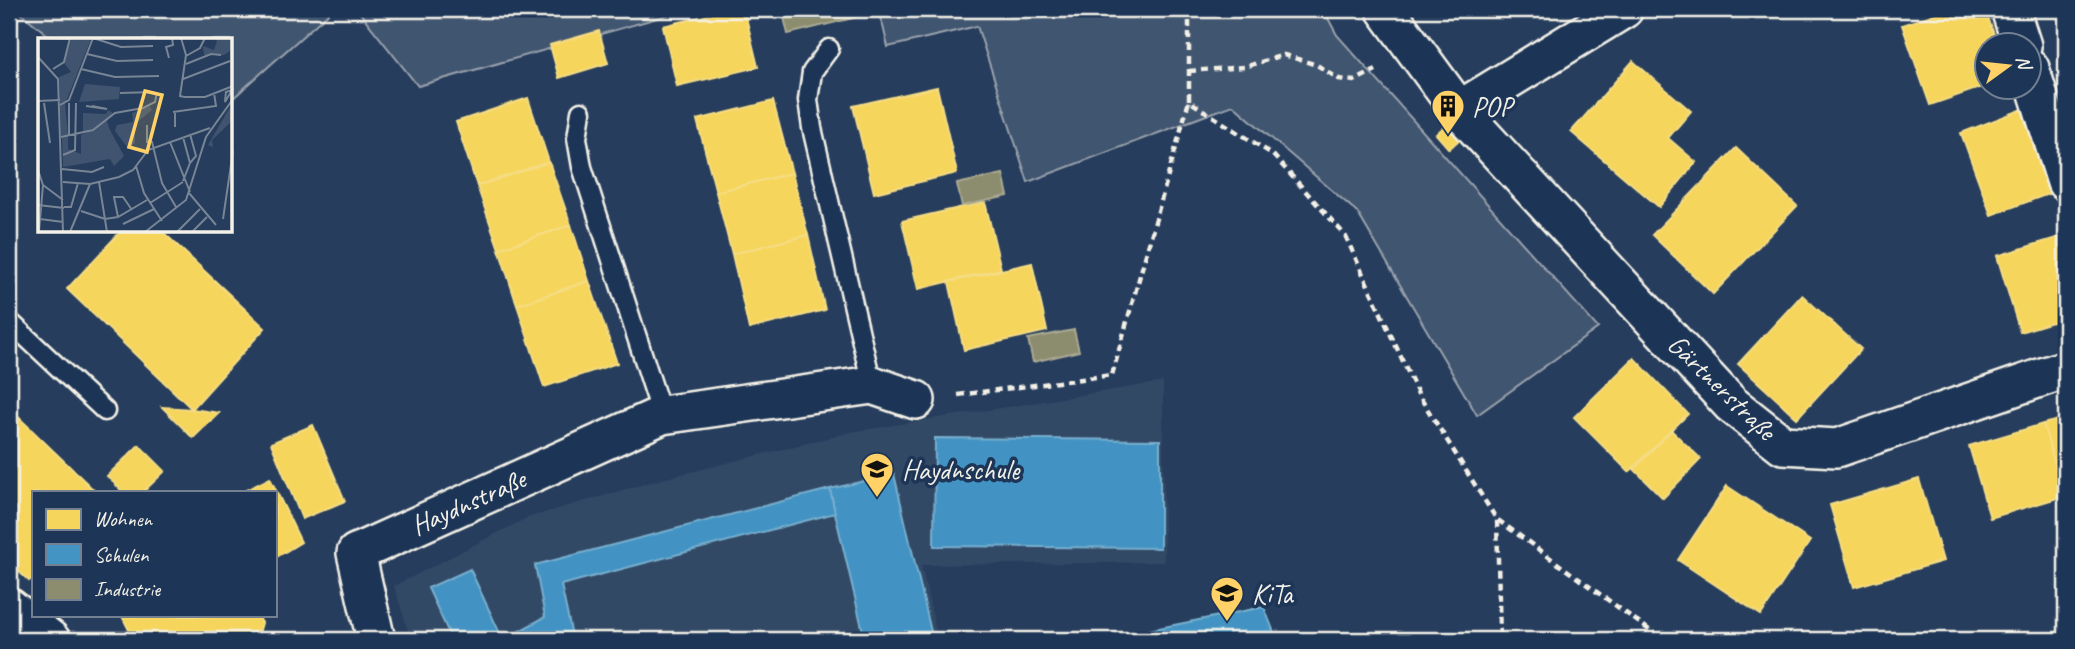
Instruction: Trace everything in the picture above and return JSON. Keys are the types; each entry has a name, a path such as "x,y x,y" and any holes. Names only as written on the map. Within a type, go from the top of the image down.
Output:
{"street":[{"name":"Gärtnerstraße","path":"1385,9 1459,110 1731,404 1783,445 1837,448 2066,369"},
{"path":"1459,110 1624,9"},
{"path":"2010,9 2017,32"},
{"path":"2040,102 2066,182"},
{"name":"Haydnstraße","path":"376,640 356,553 662,415 872,385 916,400"},
{"path":"9,607 51,640"}],"lane":[{"path":"829,49 812,72 808,100 812,128 872,385"},
{"path":"581,112 578,138 582,167 662,415"},
{"path":"9,321 106,411"}],"path":[{"path":"916,400 1112,375 1189,101 1189,9"},
{"path":"1189,71 1244,66 1284,55 1317,65 1339,79 1354,81 1378,69 1411,46"},
{"path":"1189,101 1272,155 1345,235 1418,394 1497,520 1663,640"},
{"path":"1497,520 1500,640"}],"shaded area":[{"path":"16,9 333,9 233,98 233,38 52,38"},
{"path":"357,9 689,9 418,86"},
{"path":"879,9 1323,9 1337,35 1598,328 1477,415 1357,212 1233,105 1028,182 977,26 888,47"},
{"name":"Haydnschule","path":"1163,382 1164,562 921,565 938,640 411,640 394,586 527,518 654,481 851,432"}],"building: Wohnen":[{"path":"744,9 758,67 677,86 663,26"},
{"path":"1950,9 1985,9 1993,32 1974,32 1974,90 1930,105 1902,25"},
{"path":"599,31 608,63 559,78 550,45"},
{"path":"1633,61 1691,111 1668,138 1696,162 1659,207 1571,132"},
{"path":"937,87 957,173 874,193 853,106"},
{"path":"528,98 549,162 477,186 456,122"},
{"path":"773,101 792,173 716,192 697,120"},
{"path":"2023,109 2054,192 1991,215 1961,133"},
{"name":"POP","path":"1447,124 1460,139 1449,149 1436,134"},
{"path":"1736,148 1797,206 1713,294 1652,235"},
{"path":"549,162 571,225 499,249 477,186"},
{"path":"792,173 808,235 732,254 716,192"},
{"path":"985,202 1001,269 918,289 902,221"},
{"path":"571,225 589,281 517,305 499,249"},
{"path":"119,233 164,233 265,328 192,409 67,289"},
{"path":"808,235 825,310 749,329 732,254"},
{"path":"2066,235 2066,318 2020,332 1997,256"},
{"path":"1032,263 1047,331 964,350 949,282"},
{"path":"589,281 617,363 544,387 517,305"},
{"path":"1802,295 1861,349 1797,418 1738,364"},
{"path":"1634,358 1688,414 1629,472 1574,417"},
{"path":"162,407 192,409 219,413 193,438"},
{"path":"9,408 95,491 32,491 32,578 29,581 9,562"},
{"path":"2066,418 2066,496 2064,496 2043,424"},
{"path":"2043,424 2064,496 1990,518 1969,446"},
{"path":"313,425 345,501 302,519 271,443"},
{"path":"1671,430 1701,459 1663,498 1634,469"},
{"path":"139,445 165,471 144,491 122,491 107,476"},
{"path":"270,478 301,542 276,557 276,491 244,491"},
{"path":"1919,479 1943,561 1854,587 1830,505"},
{"path":"1727,486 1810,541 1761,615 1678,560"},
{"path":"123,618 259,618 262,623 257,640 134,640"}],"building: Schulen":[{"path":"935,438 1160,440 1160,548 934,546"},
{"path":"894,474 933,640 865,640 835,513 830,489"},
{"path":"830,489 835,513 561,585 573,640 503,640 545,617 535,565"},
{"path":"470,569 503,640 452,640 428,588"},
{"name":"KiTa","path":"1264,607 1277,640 1104,639"}],"building: Industrie":[{"path":"782,9 864,9 865,15 788,34"},
{"path":"1003,174 1008,196 962,206 957,184"},
{"path":"1074,330 1079,351 1033,362 1028,339"}],"place":[{"name":"POP","path":"1448,136"},
{"name":"Haydnschule","path":"877,499"},
{"name":"KiTa","path":"1227,623"}]}
